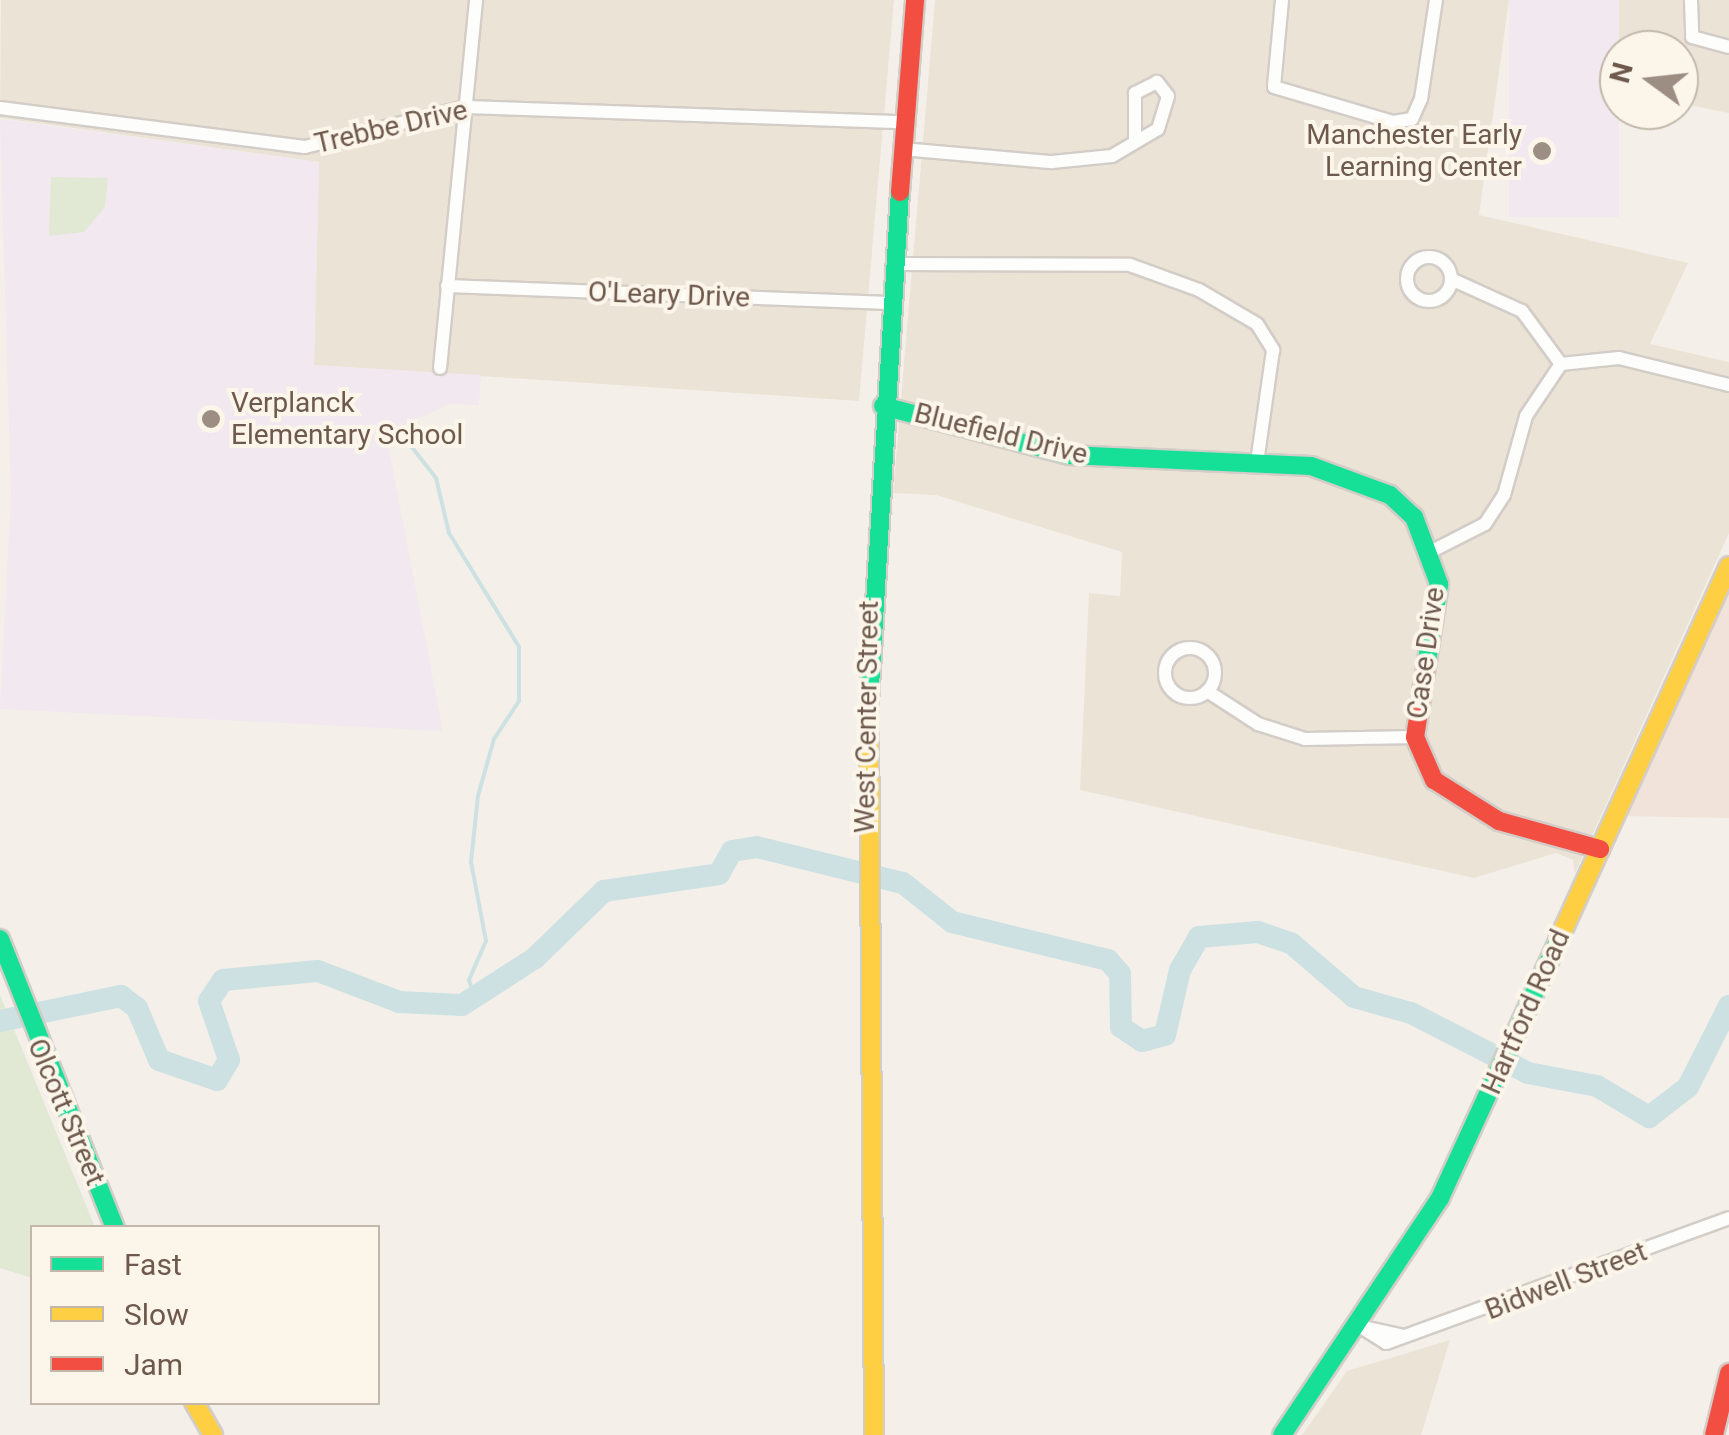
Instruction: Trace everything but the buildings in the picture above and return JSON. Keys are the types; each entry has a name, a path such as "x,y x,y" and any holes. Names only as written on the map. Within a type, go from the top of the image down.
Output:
{"main road":[{"name":"West Center Street","path":"874,1435 864,856 883,406 915,0"},
{"name":"Bluefield Drive","path":"883,406 1069,455 1257,463"},
{"name":"Case Drive","path":"1257,463 1353,475 1414,517 1432,552 1440,584 1415,736 1434,780 1464,805 1600,850"},
{"name":"Hartford Road","path":"1282,1435 1359,1326 1440,1198 1729,566"},
{"name":"Olcott Street","path":"0,939 34,1038 115,1225"},
{"path":"1714,1435 1729,1373"},
{"path":"196,1405 213,1435"}],"street":[{"path":"440,368 476,0"},
{"path":"1282,0 1274,87 1393,122 1412,119 1421,99 1436,0"},
{"path":"1690,0 1692,37 1729,47"},
{"name":"Trebbe Drive","path":"0,108 305,147 466,106 904,122"},
{"path":"902,149 1082,162 1135,140"},
{"path":"894,264 1130,266 1199,290 1257,324 1273,350 1257,463"},
{"path":"1451,279 1522,310 1561,364"},
{"name":"O'Leary Drive","path":"448,286 890,303"},
{"path":"1561,364 1619,358 1729,384"},
{"path":"1432,552 1484,524 1504,495 1526,416 1561,364"},
{"path":"1207,691 1258,724 1305,739 1415,736"},
{"name":"Bidwell Street","path":"1359,1326 1380,1343 1545,1292 1729,1218"}],"shaded area":[{"path":"1,0 894,0 859,401 314,365 319,162 0,118"},
{"path":"935,0 1509,0 1479,215 1688,263 1650,344 1729,362 1729,533 1575,873 1573,860 1556,853 1474,878 1080,790 1089,593 1120,596 1122,552 936,495 893,493"},
{"name":"Manchester Early Learning Center","path":"1509,0 1619,0 1619,30 1599,30 1599,130 1619,130 1619,217 1509,217"},
{"path":"1619,0 1729,0 1729,113 1699,107 1699,30 1615,30"},
{"name":"Verplanck Elementary School","path":"0,119 319,162 314,365 481,375 479,405 449,404 386,434 443,731 0,709 11,495"},
{"path":"1729,585 1729,818 1623,816"},
{"path":"1450,1340 1421,1435 1302,1435 1347,1371"}],"green space":[{"path":"51,177 108,178 105,207 84,232 49,236"},
{"path":"0,995 94,1225 30,1225 30,1277 0,1268"}],"waterway":[{"path":"407,441 436,478 449,533 519,647 519,701 494,739 478,796 471,862 486,941 469,980 475,1000"},
{"path":"0,1021 121,996 137,1008 159,1060 217,1080 229,1060 209,1001 223,980 318,971 399,1002 462,1005 535,958 604,891 719,874 732,851 757,847 903,883 952,922 1108,960 1120,974 1121,1027 1142,1041 1165,1035 1180,970 1199,937 1258,932 1292,944 1354,997 1411,1013 1528,1073 1597,1086 1649,1117 1688,1087 1729,1006"}],"traffic: fast":[{"path":"869,703 900,192"},
{"path":"883,406 1069,455 1311,466 1390,495 1414,517 1439,584 1426,667"},
{"path":"0,939 114,1225"},
{"path":"1282,1435 1440,1198 1558,941"}],"traffic: slow":[{"path":"1558,941 1729,566"},
{"path":"869,703 874,1435"},
{"path":"196,1405 213,1435"}],"traffic: jam":[{"path":"900,192 915,0"},
{"path":"1426,667 1415,737 1434,780 1499,821 1600,849"},
{"path":"1714,1435 1729,1373"}],"place":[{"name":"Manchester Early Learning Center","path":"1542,151"},
{"name":"Verplanck Elementary School","path":"211,419"}]}
